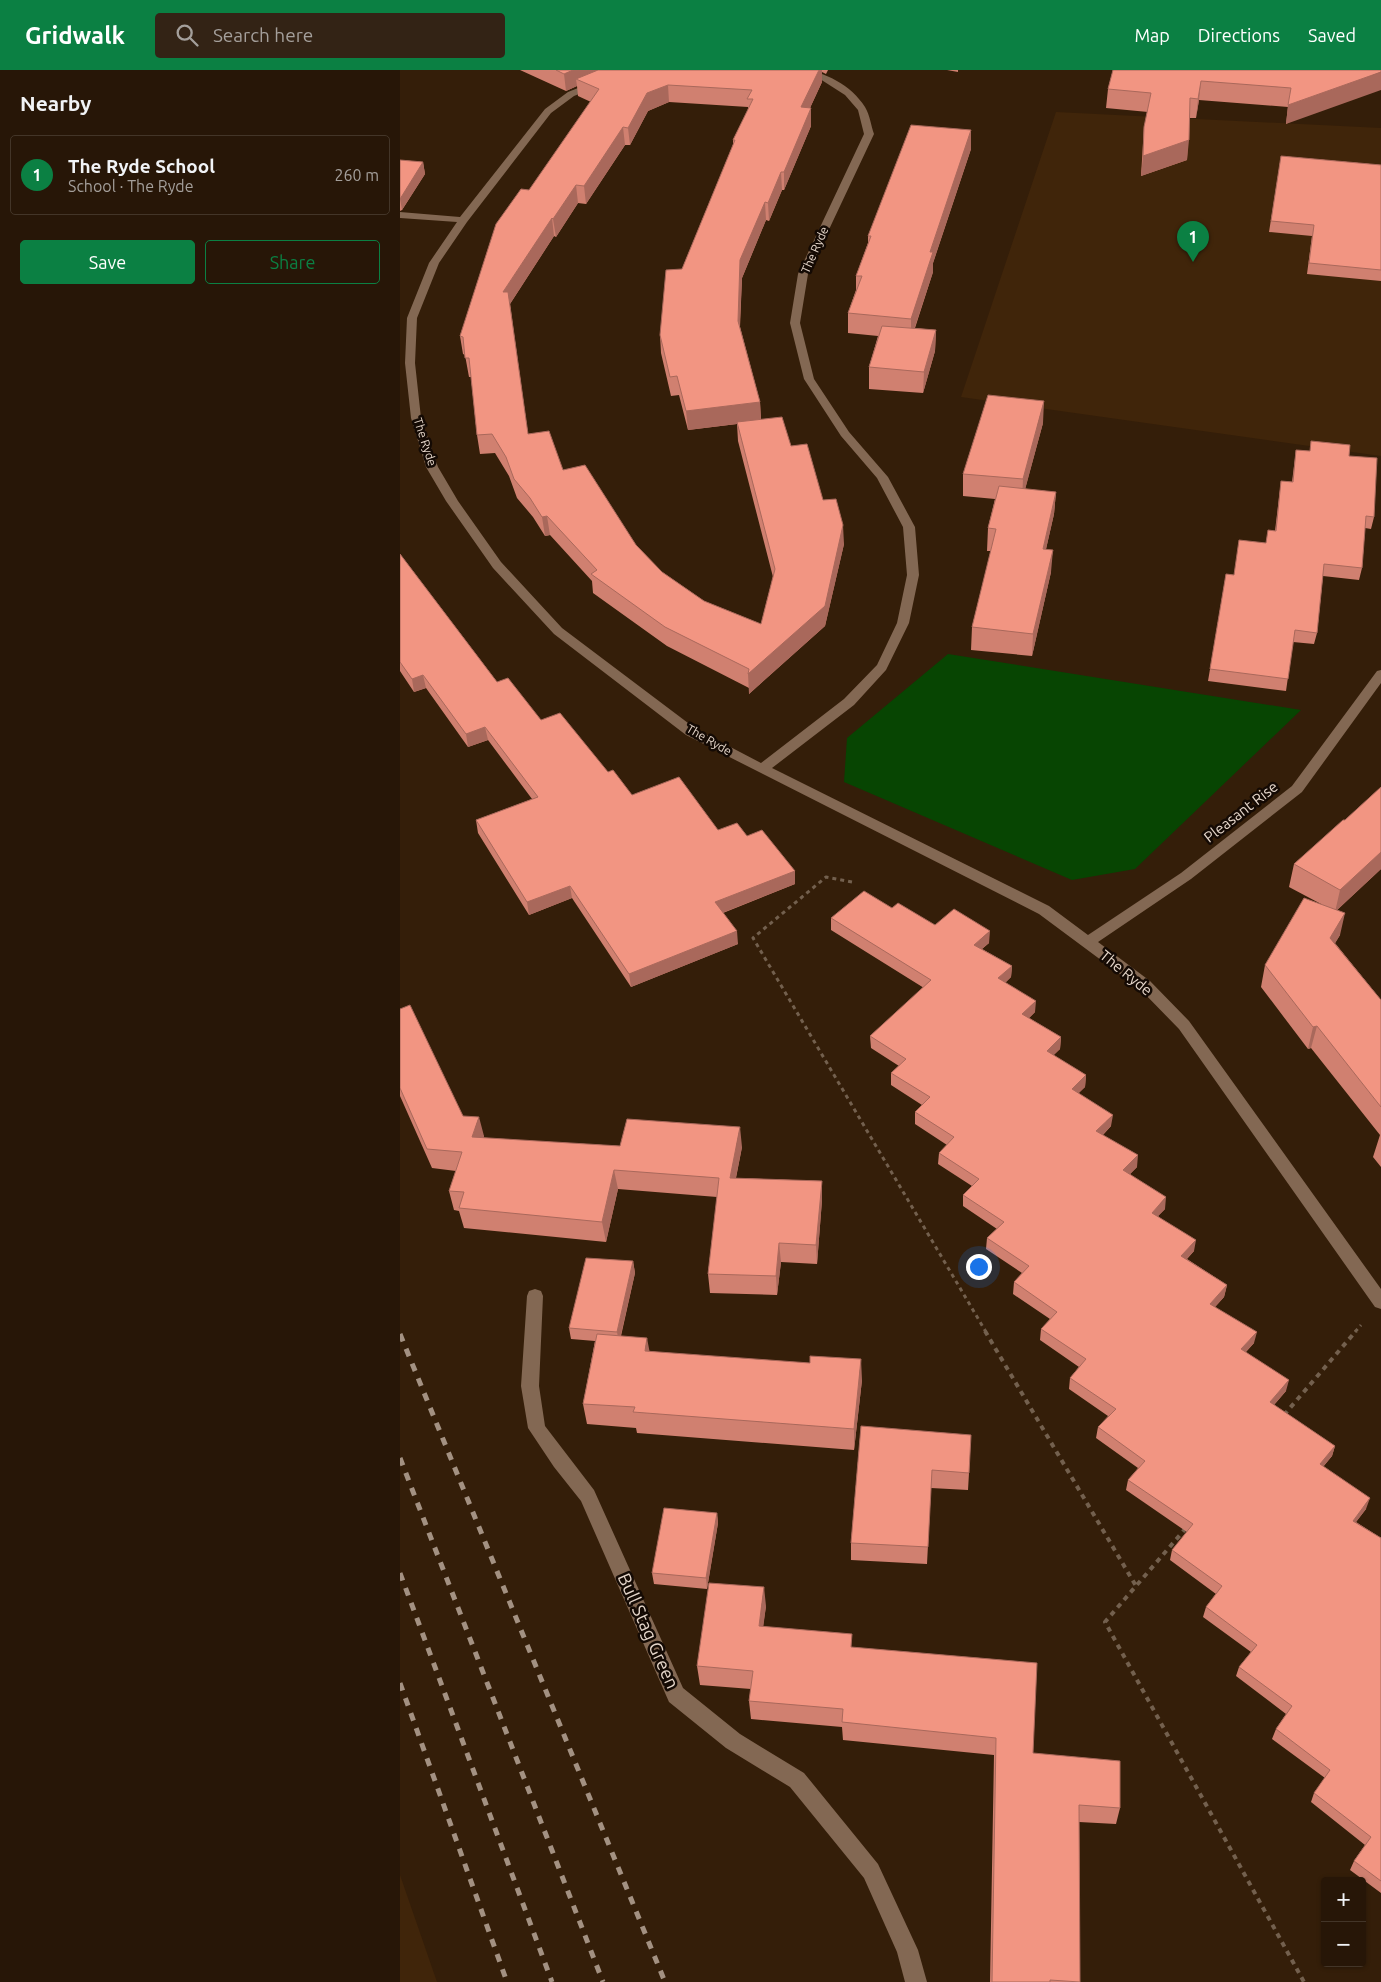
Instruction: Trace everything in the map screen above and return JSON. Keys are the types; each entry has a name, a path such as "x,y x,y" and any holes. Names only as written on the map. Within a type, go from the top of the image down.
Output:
{"street":[{"name":"The Ryde","path":"762,769 849,702 882,667 903,623 913,575 909,527 882,477 845,434 809,379 795,323 803,274 869,134 862,109 848,93 823,77 802,70"},
{"name":"The Ryde","path":"603,80 571,94 548,111 463,220 434,263 412,318 410,363 416,418 432,467 452,501 498,565 558,632 691,732 1044,910 1144,985 1184,1025 1381,1302"},
{"path":"400,215 463,220"},
{"name":"Pleasant Rise","path":"1088,942 1186,876 1296,789 1381,674"},
{"name":"Bull Stag Green","path":"535,1296 530,1386 537,1428 588,1496 676,1695 733,1741 797,1780 871,1871 907,1950 916,1982"}],"path":[{"path":"852,882 826,877 753,938 1136,1586"},
{"path":"1282,1417 1381,1302"},
{"path":"1187,1527 1105,1622 1304,1982"}],"shaded area":[{"path":"1056,112 1381,128 1381,456 961,397"},
{"path":"400,1875 437,1982 400,1982"}],"green space":[{"path":"948,654 1301,710 1135,869 1072,880 844,782 847,738"}],"building":[{"path":"556,70 573,70 564,74"},
{"path":"598,70 819,70 801,107 811,108 784,172 781,172 768,203 765,202 740,260 738,321 760,402 686,411 677,376 670,377 660,335 666,270 682,269 735,140 733,140 753,99 747,99 752,90 668,85 647,93 628,128 623,127 584,186 576,185 503,292 508,292 528,434 549,431 563,470 585,465 636,545 662,572 704,601 761,624 775,569 737,422 782,417 791,446 807,444 823,500 836,499 843,525 825,606 748,674 749,669 665,627 591,574 597,570 547,516 542,517 530,498 514,479 506,457 492,434 477,435 469,358 465,358 463,337 460,336 496,224 521,189 529,190 599,89 576,79"},
{"path":"1113,70 1381,70 1381,72 1288,105 1291,88 1201,81 1198,99 1190,98 1189,140 1143,156 1144,127 1151,93 1108,89"},
{"path":"911,125 971,130 930,252 933,252 911,319 848,313 862,276 856,276 871,236 868,236"},
{"path":"1281,156 1381,165 1381,270 1309,263 1314,225 1271,221"},
{"path":"400,160 423,162 400,199"},
{"path":"882,326 936,330 924,372 869,367"},
{"path":"988,395 1044,401 1023,479 963,474"},
{"path":"1311,441 1350,445 1349,456 1377,458 1374,517 1366,516 1362,568 1324,564 1317,633 1295,630 1288,679 1210,669 1226,574 1234,575 1239,540 1266,543 1268,530 1276,531 1281,481 1293,482 1296,450 1310,451"},
{"path":"999,486 1056,492 1043,549 1053,550 1033,634 972,627 996,529 988,528"},
{"path":"400,554 497,682 508,678 541,720 560,713 608,772 613,770 632,795 679,777 718,830 737,823 747,836 762,830 795,871 715,902 737,931 629,974 570,886 527,902 476,820 538,797 485,727 466,734 423,675 412,679 400,662"},
{"path":"1381,787 1381,852 1340,890 1294,864 1345,820"},
{"path":"864,891 892,908 898,903 935,925 954,909 990,931 974,945 1012,966 998,978 1036,1001 1022,1014 1061,1037 1047,1051 1086,1075 1072,1089 1113,1115 1096,1131 1138,1155 1123,1170 1166,1197 1152,1213 1196,1240 1181,1256 1227,1285 1210,1304 1257,1332 1241,1349 1289,1380 1270,1402 1335,1446 1320,1464 1370,1498 1353,1521 1381,1538 1381,1881 1354,1861 1371,1837 1314,1793 1330,1770 1276,1729 1292,1706 1239,1667 1257,1645 1206,1607 1222,1586 1172,1550 1193,1524 1128,1480 1145,1461 1098,1427 1116,1409 1070,1378 1086,1359 1041,1329 1057,1312 1014,1282 1029,1266 987,1238 1004,1222 963,1195 979,1179 939,1153 954,1137 915,1112 930,1097 891,1073 906,1059 870,1036 931,980 831,918"},
{"path":"1304,898 1345,913 1330,938 1381,1000 1381,1107 1317,1026 1313,1027 1265,965"},
{"path":"410,1005 463,1116 479,1117 472,1137 620,1146 627,1119 740,1127 730,1178 822,1181 816,1245 779,1243 776,1276 708,1274 719,1178 614,1170 602,1222 459,1208 464,1192 449,1191 462,1152 427,1149 400,1088 400,1009"},
{"path":"586,1258 633,1261 617,1332 569,1328"},
{"path":"597,1334 647,1338 645,1351 810,1363 810,1356 861,1359 854,1429 633,1412 635,1407 583,1404"},
{"path":"861,1426 971,1435 969,1473 932,1470 928,1547 851,1543"},
{"path":"664,1508 717,1513 706,1578 652,1573"},
{"path":"709,1583 764,1587 759,1626 852,1634 851,1647 1037,1663 1033,1753 1120,1761 1120,1808 1079,1805 1080,1982 1050,1980 1050,1982 992,1982 996,1738 842,1722 843,1709 749,1701 753,1671 697,1666"}],"railway":[{"path":"400,1334 665,1982"},
{"path":"400,1458 603,1982"},
{"path":"400,1573 552,1982"},
{"path":"400,1683 507,1982"}],"place":[{"name":"The Ryde School","path":"1193,262"}]}
